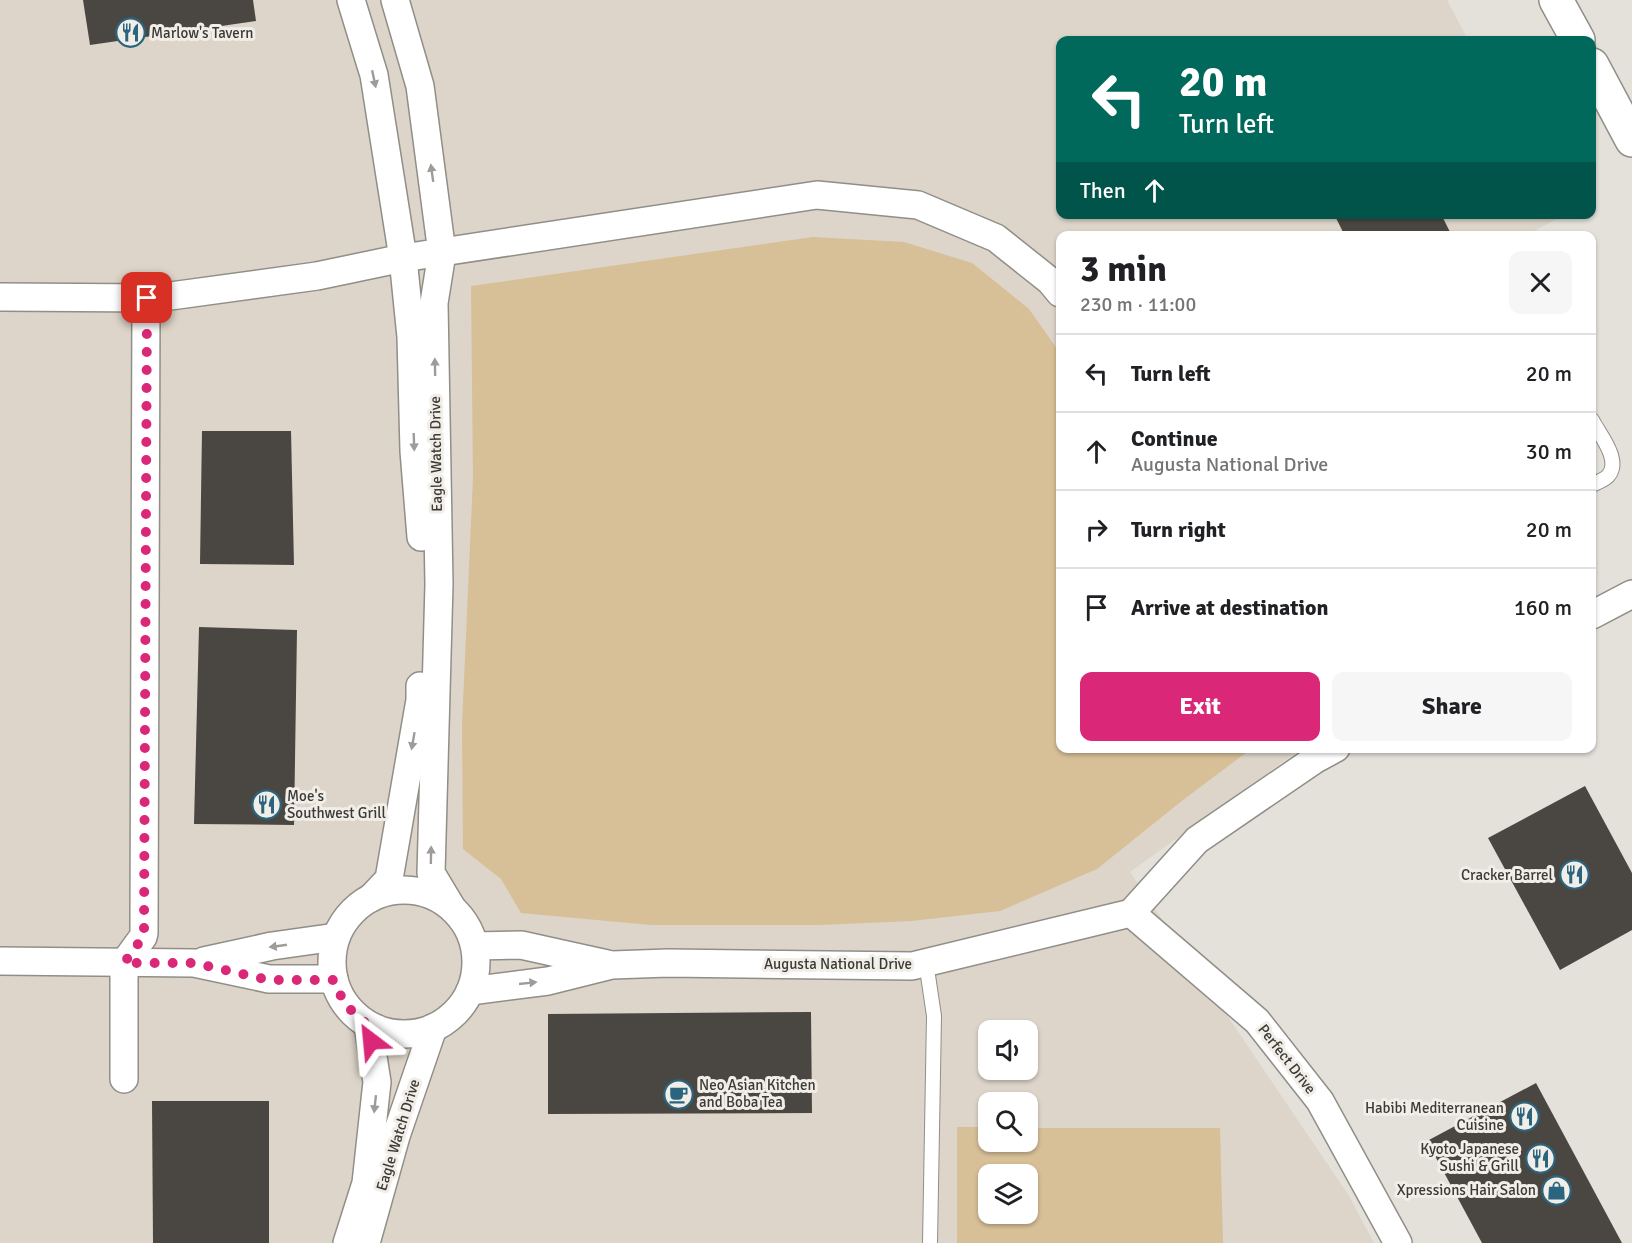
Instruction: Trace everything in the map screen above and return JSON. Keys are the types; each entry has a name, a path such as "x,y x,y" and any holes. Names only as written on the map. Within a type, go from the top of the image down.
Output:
{"main road":[{"path":"1556,0 1576,36"},
{"path":"1596,72 1632,140"}],"street":[{"name":"Eagle Watch Drive","path":"351,0 374,75 403,258 411,338 414,451 423,577 420,700 389,879 344,921 336,938 331,958 334,980 340,998 353,1013 368,1025 389,1033 411,1034 433,1028 448,1019 461,1006 470,990 476,969 475,946 466,925 452,908 431,873 439,584 434,303 442,253 420,86 395,0"},
{"path":"0,297 147,298 317,276 403,258 817,195 918,205 996,238 1056,288"},
{"path":"124,1079 124,963 144,933 147,298"},
{"path":"1596,613 1632,594"},
{"path":"1131,913 1197,840 1319,753"},
{"name":"Eagle Watch Drive","path":"371,898 392,891 413,890 434,897 452,908"},
{"name":"Augusta National Drive","path":"612,965 668,963 912,966 1131,913"},
{"name":"Perfect Drive","path":"1131,913 1257,1021 1320,1101 1398,1243"},
{"path":"0,961 194,963 272,946 336,938"},
{"path":"475,946 521,945 612,965"},
{"path":"194,963 269,980 334,980"},
{"path":"470,990 548,981 612,965"},
{"name":"Eagle Watch Drive","path":"347,1243 366,1183 377,1082 368,1025"},
{"name":"Eagle Watch Drive","path":"366,1243 396,1136 433,1028"}],"lane":[{"path":"1596,427 1613,459 1608,477 1596,483"},
{"path":"926,962 934,1016 930,1243"}],"shaded area":[{"path":"0,0 1447,0 1466,36 1056,36 1056,219 1556,219 1534,231 1056,231 1056,753 1295,753 1130,872 1349,1196 1374,1243 0,1243"},
{"path":"813,237 904,242 972,263 1029,309 1056,347 1056,753 1246,753 1097,869 1000,911 911,921 820,925 651,925 521,913 501,879 463,849 462,725 473,478 471,286"},
{"path":"957,1127 978,1127 978,1152 1038,1152 1038,1128 1220,1128 1223,1243 957,1243"}],"building":[{"name":"Marlow's Tavern","path":"83,0 253,0 256,21 90,45"},
{"path":"1336,219 1444,219 1450,231 1342,231"},
{"path":"202,431 291,431 294,565 200,564"},
{"path":"199,627 297,630 294,825 194,824"},
{"path":"1585,786 1632,873 1632,930 1560,970 1488,838"},
{"path":"811,1012 812,1113 548,1114 548,1014"},
{"path":"1536,1083 1622,1243 1482,1243 1427,1141"},
{"path":"152,1101 269,1101 269,1243 153,1243"}],"place":[{"name":"Marlow's Tavern","path":"130,33"},
{"name":"Moe's Southwest Grill","path":"266,805"},
{"name":"Cracker Barrel","path":"1574,875"},
{"name":"Neo Asian Kitchen and Boba Tea","path":"678,1094"},
{"name":"Habibi Mediterranean Cuisine","path":"1525,1117"},
{"name":"Kyoto Japanese Sushi & Grill","path":"1540,1158"},
{"name":"Xpressions Hair Salon","path":"1557,1190"}],"route":[{"path":"147,298 144,933 124,963 194,963 269,980 334,980 340,998 368,1025 371,1041"}]}
